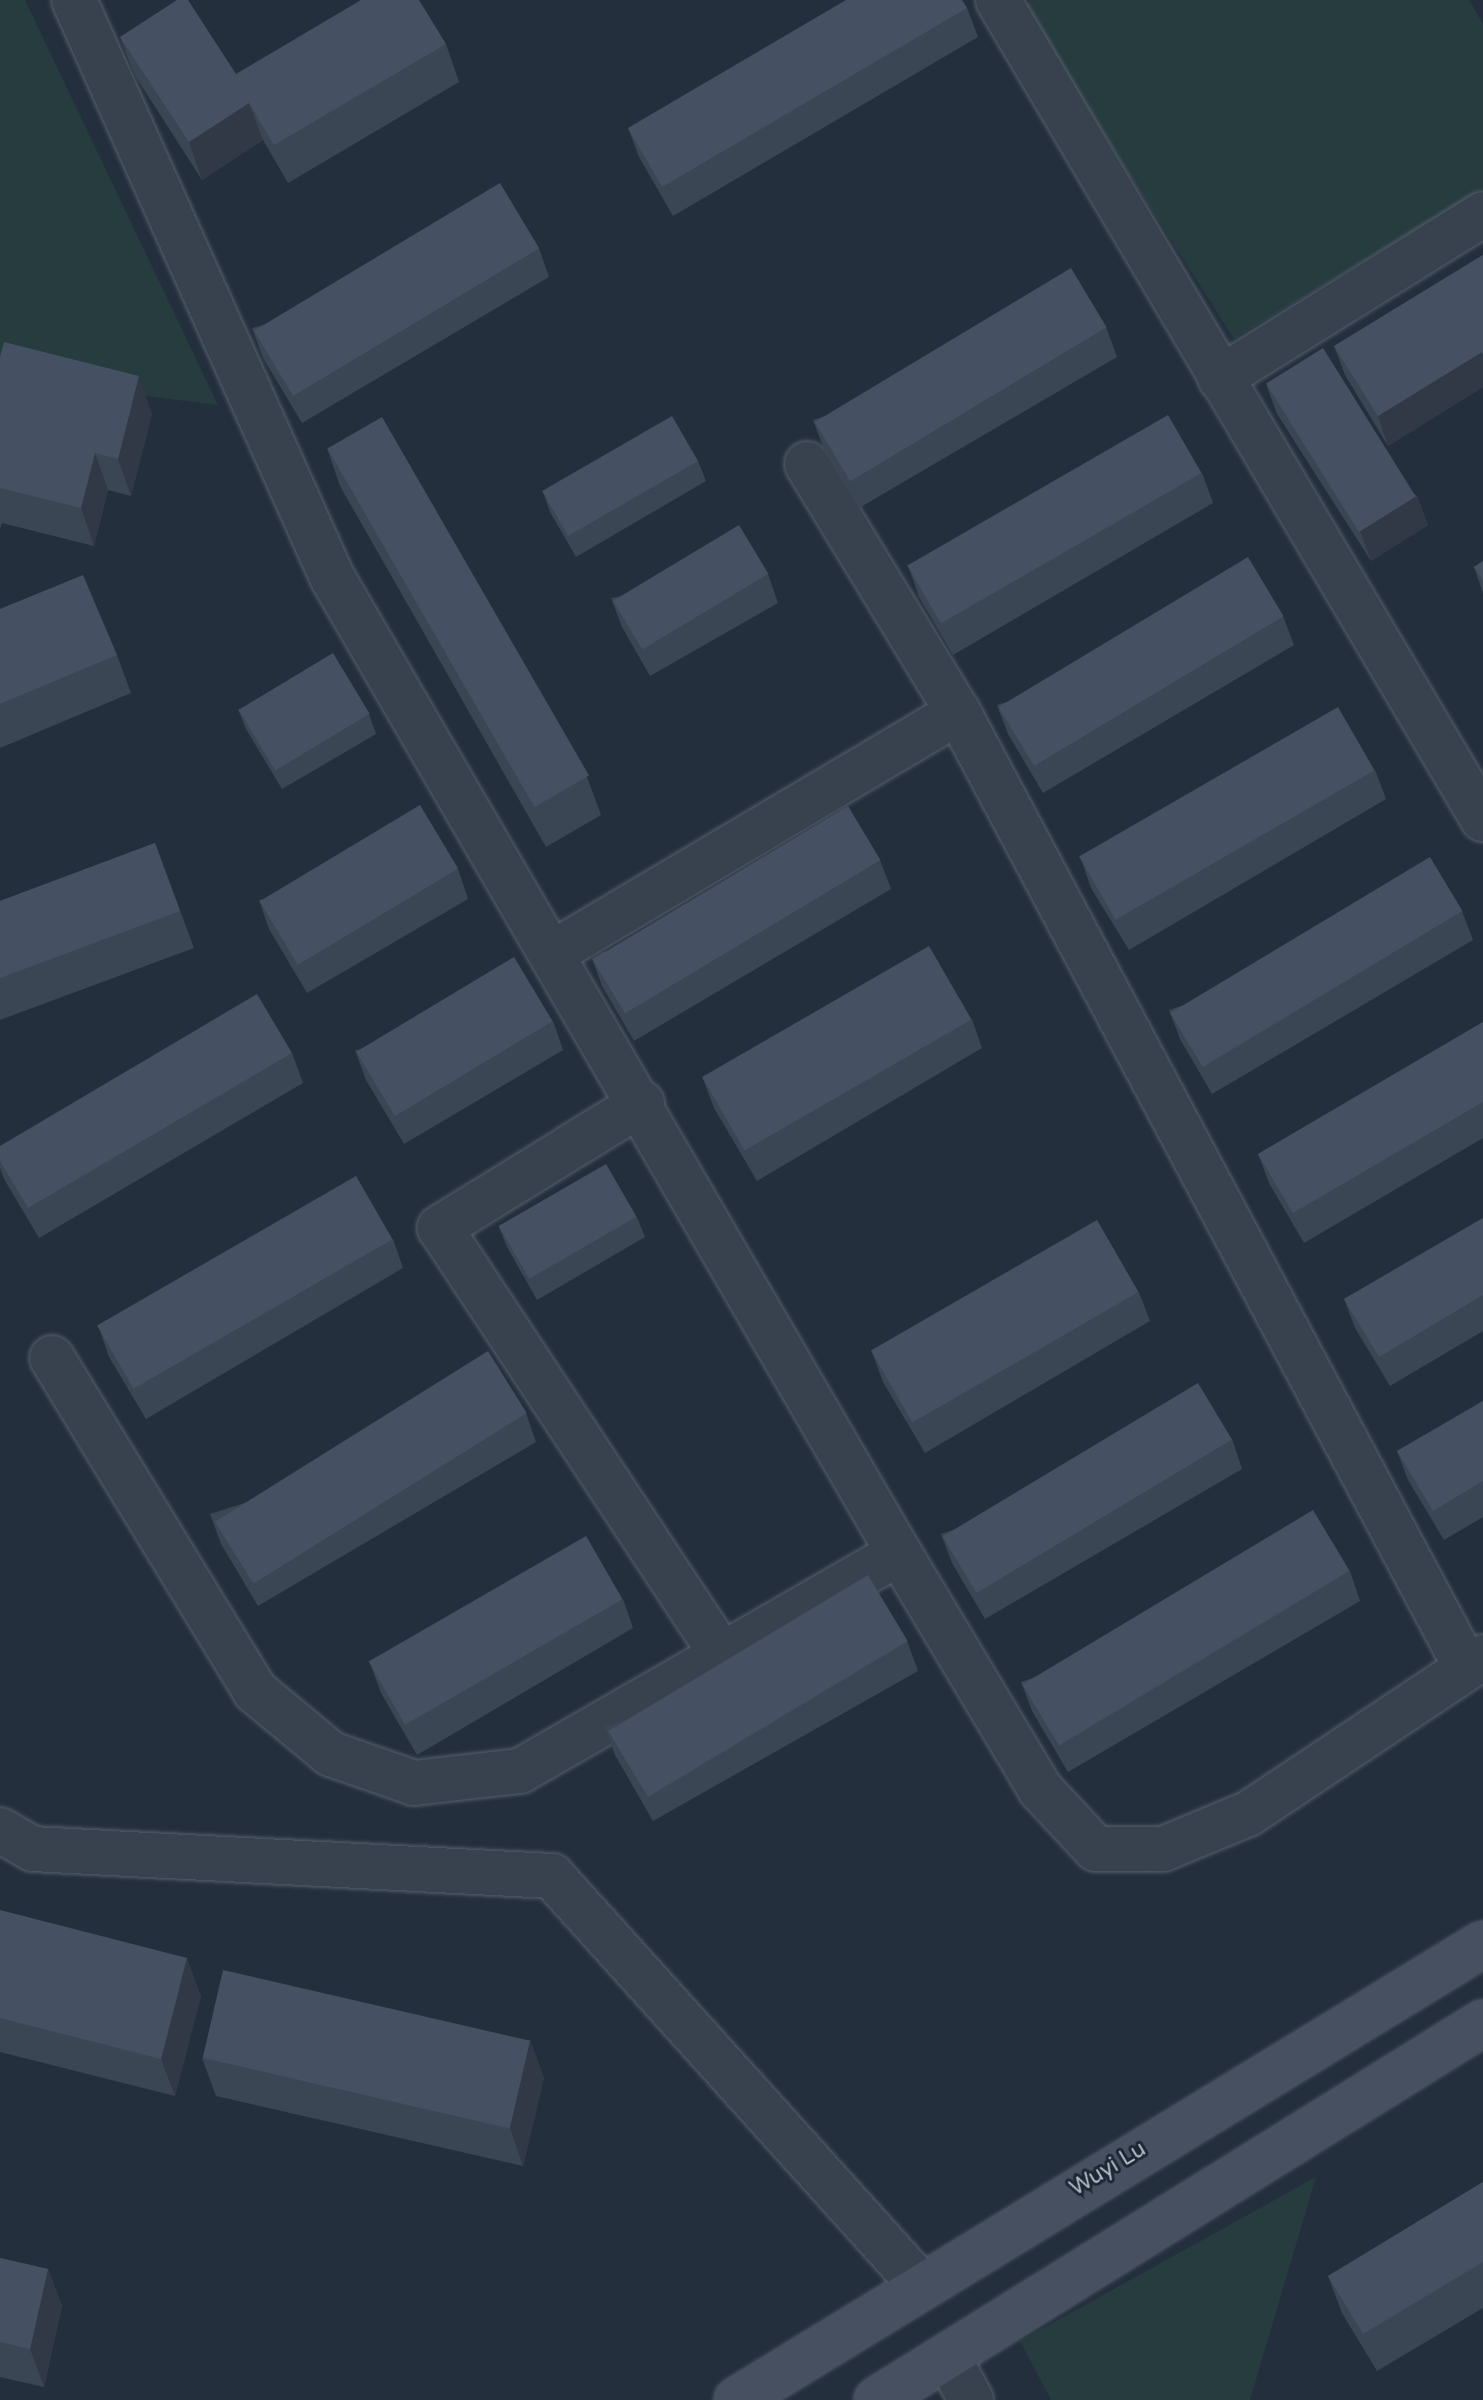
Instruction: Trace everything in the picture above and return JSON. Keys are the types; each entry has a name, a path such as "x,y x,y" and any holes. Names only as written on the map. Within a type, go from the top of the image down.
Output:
{"main road":[{"name":"Wuyi Lu","path":"737,2400 919,2283 1483,1944"},
{"path":"877,2400 1483,2023"}],"street":[{"path":"74,0 332,577 556,951 899,1553 1040,1789 1096,1849 1163,1849 1248,1814 1474,1662 958,712 807,464"},
{"path":"998,0 1483,819"},
{"path":"1220,378 1483,214"},
{"path":"556,951 958,712"},
{"path":"642,1103 440,1228 722,1655"},
{"path":"52,1358 255,1691 331,1754 414,1783 520,1771 899,1553"},
{"path":"0,1830 33,1849 552,1876 919,2283"},
{"path":"948,2357 971,2400"}],"green space":[{"path":"0,0 25,0 218,405 0,378"},
{"path":"1030,0 1469,0 1483,24 1483,189 1234,339 1024,9"},
{"path":"1316,2177 1250,2400 1051,2400 1020,2341"}],"building":[{"path":"177,0 188,0 236,74 361,0 419,0 446,44 274,145 249,103 189,142 120,37"},
{"path":"846,0 962,0 967,8 662,187 628,128"},
{"path":"500,183 539,248 293,396 254,331"},
{"path":"1483,255 1483,354 1378,416 1334,346"},
{"path":"1071,268 1107,327 850,481 815,422"},
{"path":"4,342 139,376 118,459 95,453 81,508 0,488 0,357"},
{"path":"1323,348 1416,496 1359,532 1266,384"},
{"path":"1168,415 1202,473 941,624 907,566"},
{"path":"672,416 698,461 568,536 542,491"},
{"path":"382,417 589,776 534,807 327,448"},
{"path":"739,525 768,574 642,650 613,601"},
{"path":"1248,557 1284,616 1034,766 999,707"},
{"path":"1483,561 1483,581 1474,567"},
{"path":"83,575 117,655 0,704 0,609"},
{"path":"333,653 370,714 275,771 239,710"},
{"path":"1338,707 1374,770 1116,920 1079,856"},
{"path":"420,805 458,868 298,965 260,901"},
{"path":"848,806 880,860 625,1013 593,959"},
{"path":"155,843 180,911 0,978 0,901"},
{"path":"1430,857 1462,911 1203,1067 1170,1013"},
{"path":"929,946 972,1020 745,1151 702,1077"},
{"path":"514,957 553,1021 395,1116 356,1052"},
{"path":"257,994 292,1053 28,1208 0,1161 0,1146"},
{"path":"1483,1022 1483,1102 1293,1213 1258,1154"},
{"path":"606,1164 636,1217 529,1279 499,1226"},
{"path":"356,1176 392,1239 134,1389 97,1326"},
{"path":"1483,1218 1483,1295 1379,1357 1344,1299"},
{"path":"1097,1220 1138,1292 912,1422 871,1350"},
{"path":"488,1351 527,1413 254,1584 215,1522"},
{"path":"1198,1383 1232,1440 977,1593 943,1536"},
{"path":"1483,1401 1483,1481 1433,1511 1397,1451"},
{"path":"1313,1510 1350,1571 1059,1745 1022,1685"},
{"path":"586,1536 622,1599 405,1725 369,1662"},
{"path":"868,1575 908,1641 648,1797 608,1731"},
{"path":"0,1910 187,1958 161,2059 0,2018"},
{"path":"223,1970 530,2041 510,2129 203,2058"},
{"path":"1483,2182 1483,2262 1363,2334 1328,2276"},
{"path":"0,2258 48,2269 30,2349 0,2342"}]}
